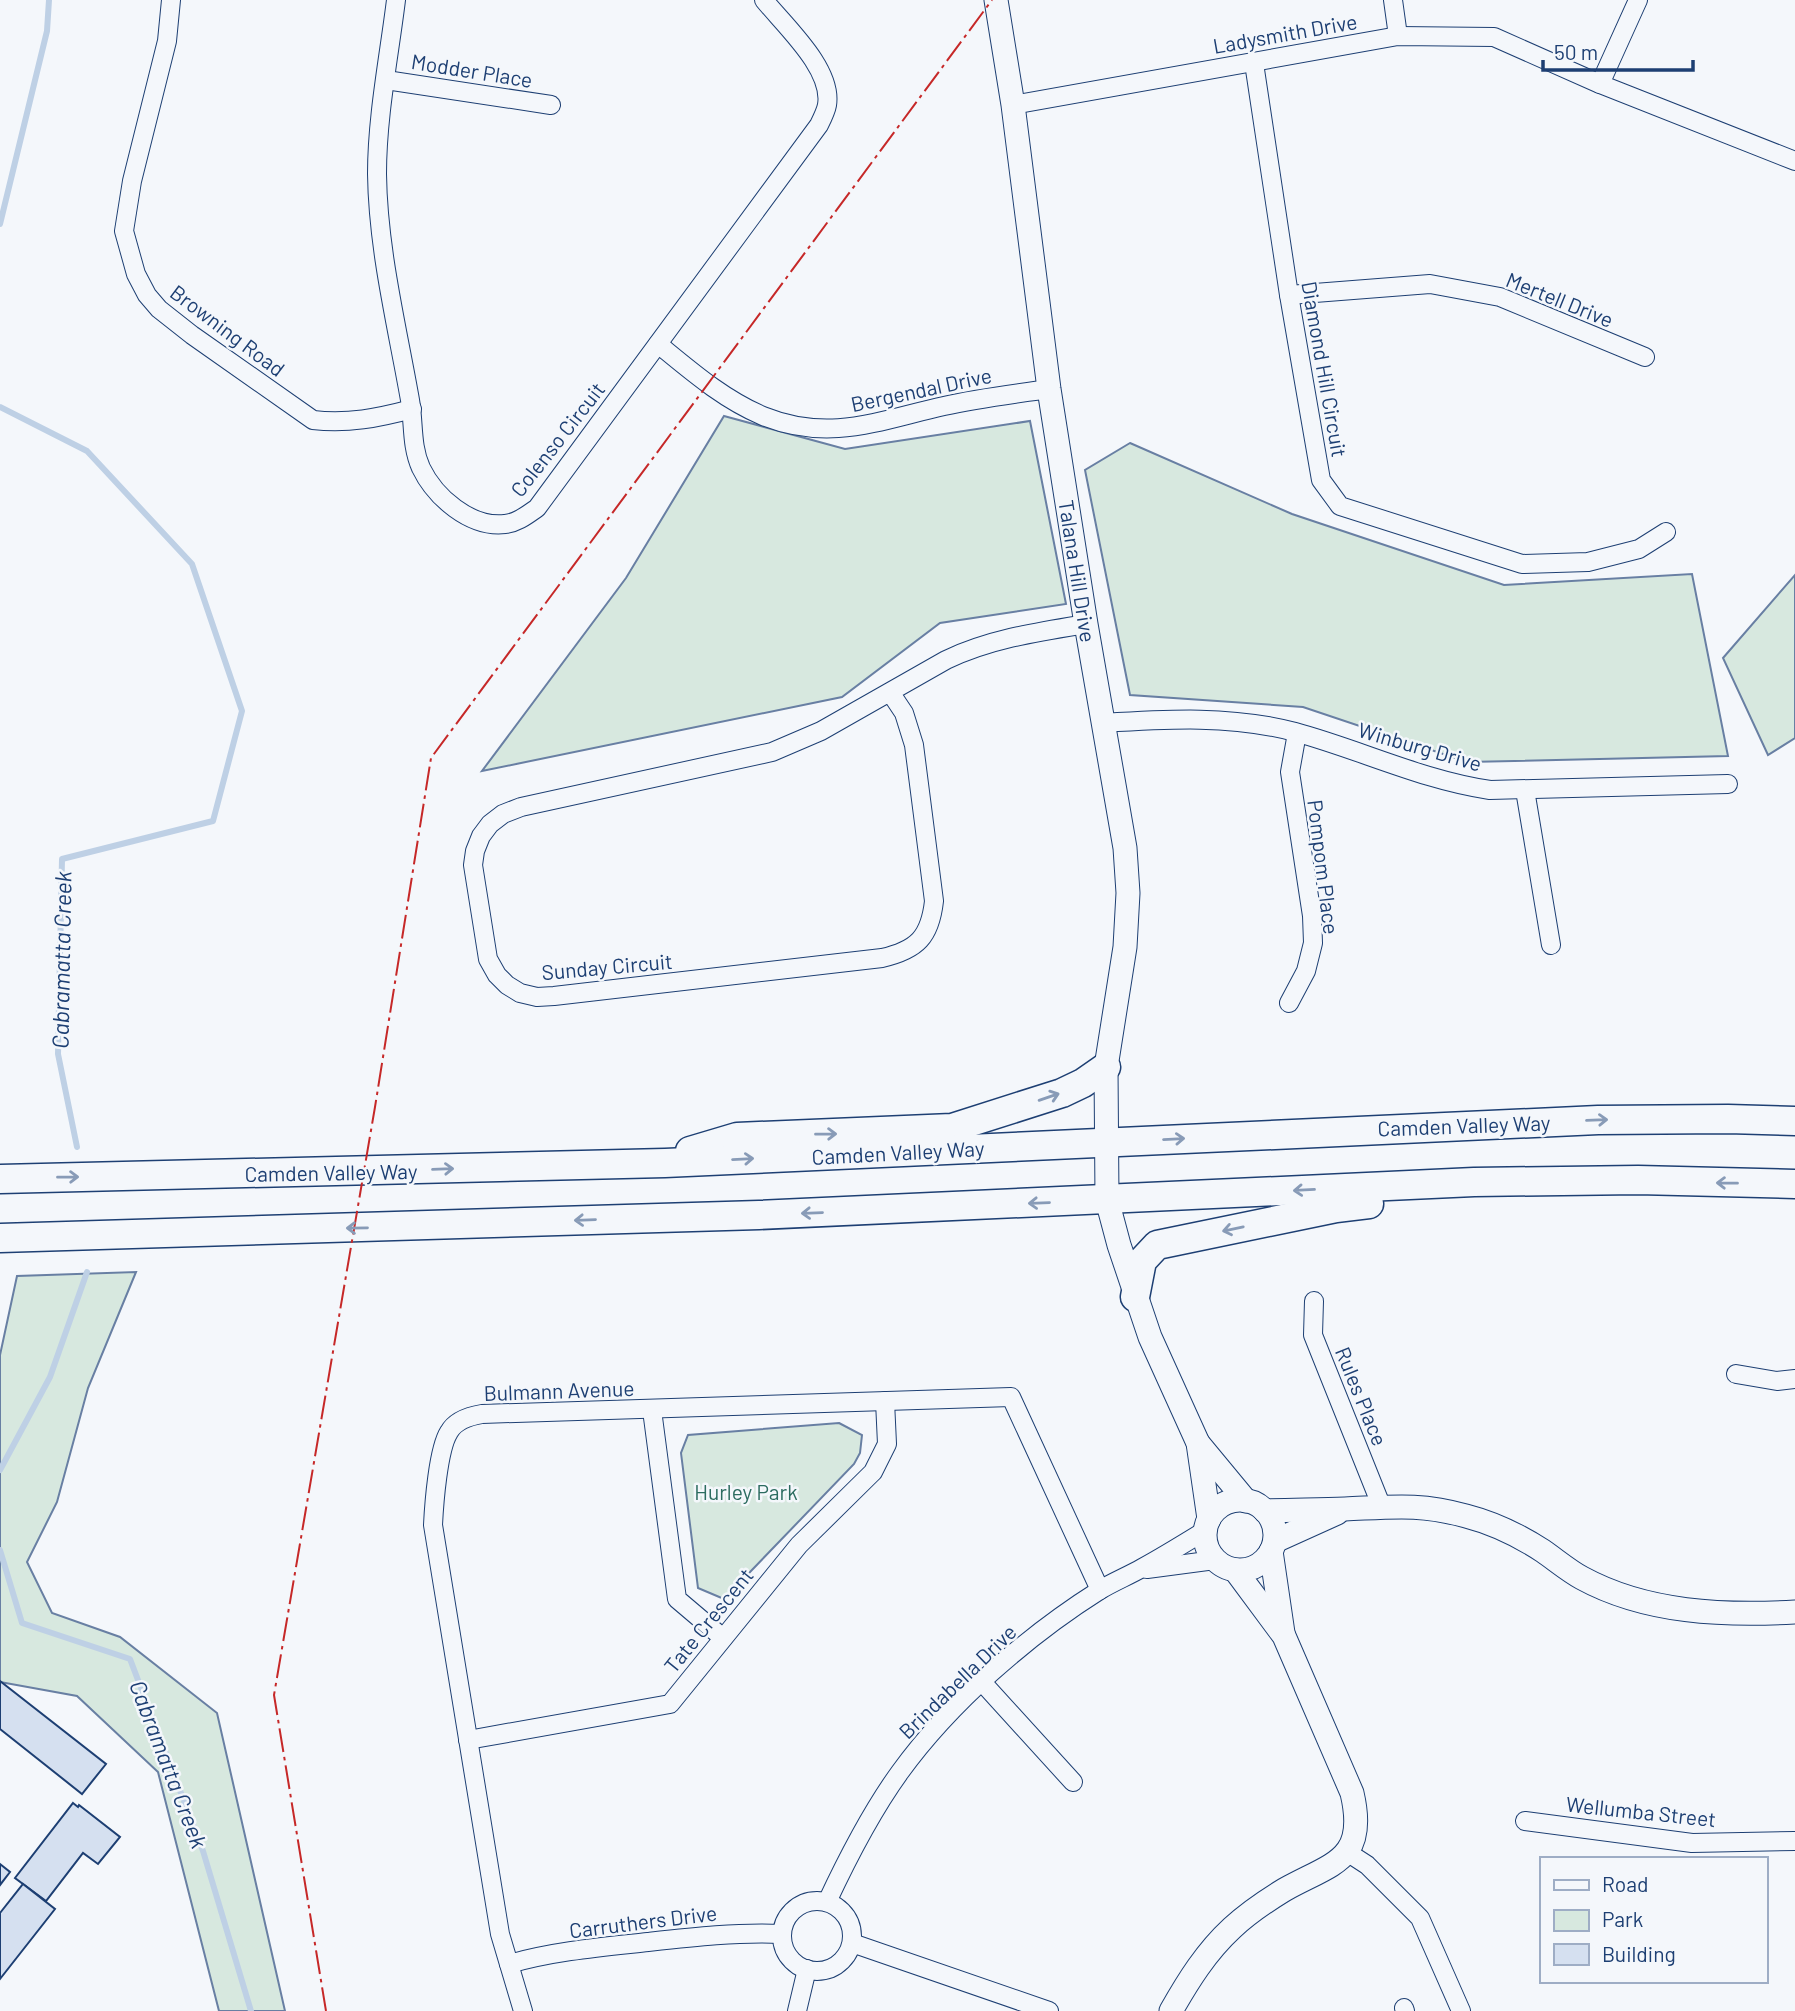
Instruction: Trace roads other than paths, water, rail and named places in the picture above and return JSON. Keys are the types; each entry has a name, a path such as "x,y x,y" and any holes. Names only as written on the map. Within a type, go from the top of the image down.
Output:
{"main road":[{"path":"665,1163 689,1152 737,1137 952,1128 1062,1093 1107,1067"},
{"name":"Camden Valley Way","path":"0,1179 665,1163 1598,1120 1728,1118 1795,1121"},
{"path":"1135,1297 1142,1261 1157,1245 1336,1208 1591,1181"},
{"path":"0,1238 416,1227 1107,1200 1474,1182 1795,1184"}],"street":[{"name":"Browning Road","path":"171,0 167,41 132,181 124,231 136,274 147,295 159,309 192,335 313,420 371,420 412,409"},
{"name":"Colenso Circuit","path":"397,0 378,143 379,212 412,409 414,442 420,465 430,484 472,519 489,524 506,524 522,519 537,508 819,125 827,105 827,88 822,72 764,0"},
{"name":"Talana Hill Drive","path":"996,0 1013,105 1049,389 1125,848 1128,893 1125,947 1107,1067 1107,1200 1135,1297 1198,1443"},
{"path":"1394,0 1398,36"},
{"path":"1600,85 1638,0"},
{"name":"Ladysmith Drive","path":"1013,105 1398,36 1494,37 1600,85 1795,161"},
{"name":"Diamond Hill Circuit","path":"1254,62 1289,295 1321,480 1340,506 1522,564 1588,562 1639,550 1666,532"},
{"name":"Modder Place","path":"386,80 551,105"},
{"name":"Mertell Drive","path":"1289,295 1430,284 1500,297 1645,357"},
{"name":"Bergendal Drive","path":"657,344 738,404 764,417 823,429 876,424 971,400 1049,389"},
{"name":"Sunday Circuit","path":"890,692 904,713 914,745 934,901 932,918 916,946 901,954 882,958 554,996 537,997 520,993 498,975 488,959 473,866 481,836 503,814 521,807 772,752 821,731 890,692 966,650 1017,636 1086,624"},
{"name":"Winburg Drive","path":"1103,723 1180,718 1265,725 1457,785 1490,790 1728,784"},
{"name":"Pompom Place","path":"1289,1003 1306,971 1313,943 1312,916 1290,772 1297,733"},
{"path":"1525,790 1552,945"},
{"name":"Rules Place","path":"1314,1301 1313,1335 1381,1506"},
{"path":"1736,1374 1777,1381 1795,1380"},
{"name":"Bulmann Avenue","path":"523,2011 500,1934 433,1525 435,1494 449,1431 459,1422 482,1414 1011,1397 1100,1590"},
{"name":"Tate Crescent","path":"468,1740 670,1704 799,1545 873,1472 887,1444 885,1401"},
{"path":"652,1409 677,1599 723,1638"},
{"path":"1198,1443 1272,1520 1284,1636"},
{"path":"1171,2011 1197,1968 1232,1928 1284,1890 1332,1867 1347,1852 1354,1836 1356,1815 1352,1793 1284,1636 1225,1565 1209,1551 1198,1443"},
{"path":"1208,1525 1216,1511 1225,1504 1347,1509 1406,1505 1438,1509 1493,1525 1541,1550 1582,1578 1621,1596 1670,1608 1795,1612"},
{"path":"1225,1565 1256,1566 1265,1560 1273,1546 1347,1509"},
{"name":"Brindabella Drive","path":"827,1902 844,1866 898,1774 928,1736 982,1682 1048,1627 1100,1590 1140,1569 1208,1525"},
{"name":"Brindabella Drive","path":"1140,1569 1225,1565"},
{"path":"982,1682 1073,1782"},
{"name":"Wellumba Street","path":"1525,1821 1692,1843 1795,1841"},
{"path":"1347,1852 1367,1865 1420,1918 1461,2011"},
{"path":"806,1902 827,1902 847,1916 852,1930 852,1943 838,1964 824,1970 807,1969 790,1958 784,1947 782,1934 784,1924 795,1909 806,1902"},
{"name":"Carruthers Drive","path":"509,1964 610,1946 741,1932 782,1934"},
{"path":"852,1943 1049,2011"},
{"path":"797,2011 807,1969"}],"waterway":[{"name":"Cabramatta Creek","path":"0,224 47,31 49,0"},
{"name":"Cabramatta Creek","path":"0,407 87,451 192,564 242,711 213,821 62,859 58,1054 77,1147"},
{"name":"Cabramatta Creek","path":"0,1470 50,1377 87,1272"},
{"name":"Cabramatta Creek","path":"0,1550 22,1623 130,1659 203,1851 251,2011"}],"park label":[{"name":"Hurley Park","path":"746,1491"}]}
